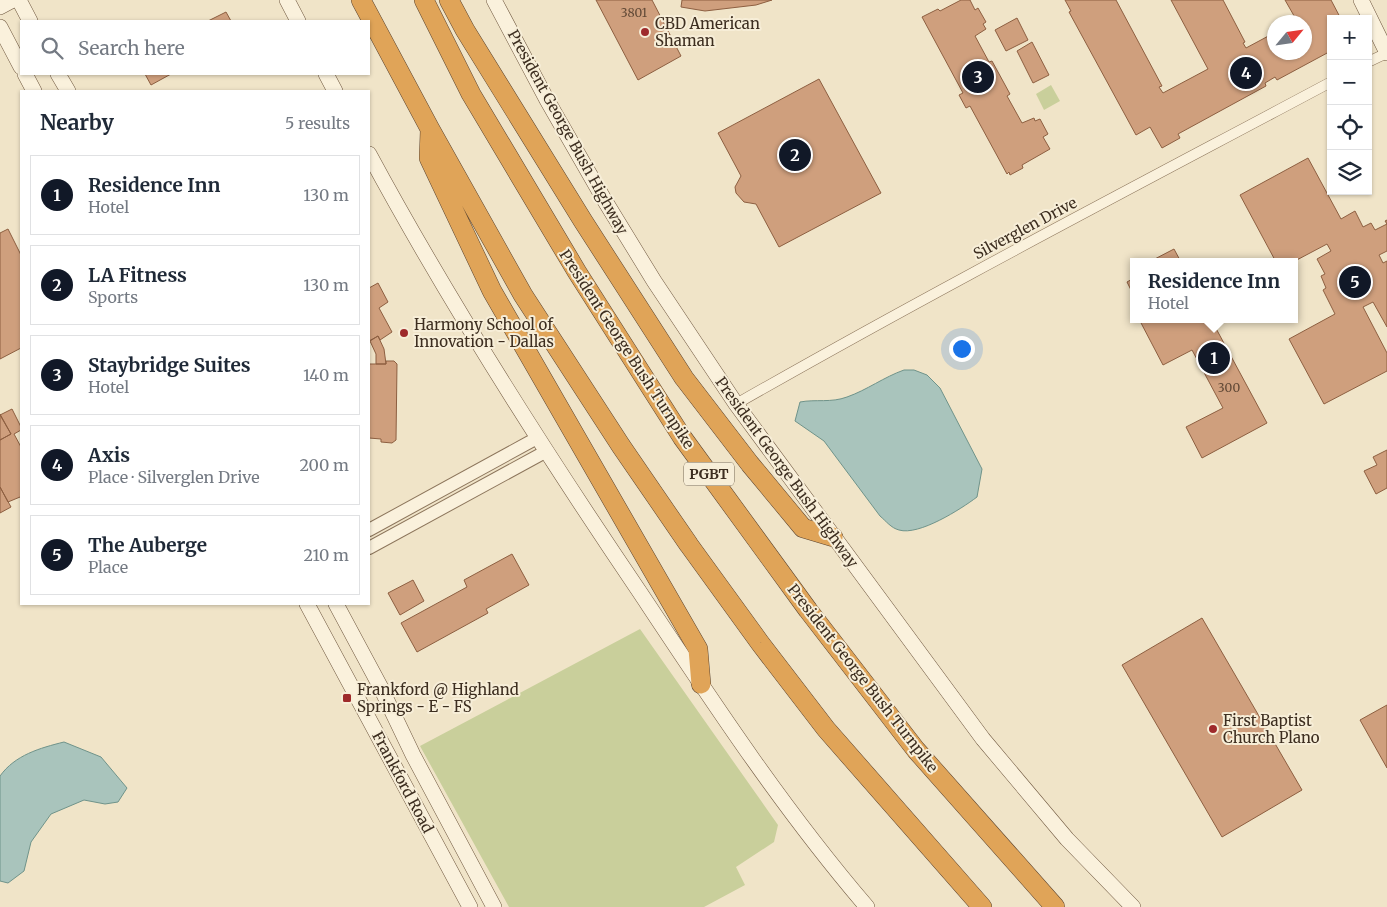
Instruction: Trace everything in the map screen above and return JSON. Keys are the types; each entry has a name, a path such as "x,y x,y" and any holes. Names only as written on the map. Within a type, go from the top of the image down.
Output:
{"highway":[{"path":"361,0 430,129 523,295 621,446 694,552 826,729 982,907"},
{"name":"President George Bush Turnpike","path":"424,0 471,94 577,272 682,437 808,610 916,750 1054,907"},
{"path":"449,0 465,30 578,213 684,378 750,464 803,528 833,537"},
{"path":"430,129 429,158 471,248 516,335 698,649 701,684"}],"main road":[{"path":"0,7 14,0"},
{"path":"19,0 29,20"},
{"path":"287,0 297,20"},
{"name":"President George Bush Highway","path":"494,0 605,201 659,288 736,404 961,710 1013,776 1073,846 1133,907"},
{"path":"1361,0 1387,53"},
{"path":"0,27 20,65"},
{"path":"26,75 33,90"},
{"path":"59,75 67,90"},
{"path":"327,75 334,90"},
{"path":"370,156 436,274 545,452 774,789 866,907"},
{"name":"Frankford Road","path":"308,605 470,907"},
{"name":"Frankford Road","path":"337,605 380,686 417,763 494,907"}],"street":[{"path":"1372,60 1387,53"},
{"name":"Silverglen Drive","path":"736,404 811,361 1127,189 1327,84"},
{"path":"370,529 537,438"},
{"path":"370,547 545,452"}],"green space":[{"path":"1051,85 1060,101 1044,110 1036,94"},
{"path":"640,629 778,825 774,842 736,867 745,885 704,907 509,907 420,746"}],"water":[{"path":"904,370 914,370 927,375 940,388 982,469 977,497 940,520 907,531 894,528 880,516 824,441 795,421 800,402 835,400 847,397"},
{"path":"64,742 101,757 127,788 118,802 105,804 84,800 51,814 31,842 24,871 8,883 0,881 0,776 13,763 29,753"}],"building":[{"path":"596,0 652,0 681,56 638,80"},
{"path":"682,0 772,0 756,5 705,11 681,7"},
{"path":"961,0 970,0 975,10 978,8 986,22 983,24 986,29 975,36 989,62 992,61 1010,94 1007,96 1022,123 1034,118 1035,121 1040,119 1048,134 1043,137 1050,149 1022,165 1023,168 1010,175 1009,172 1007,174 970,106 966,108 959,95 963,93 922,17 938,9 940,11"},
{"path":"1065,0 1116,0 1162,86 1159,87 1163,93 1208,69 1171,0 1223,0 1245,42 1243,43 1246,48 1267,37 1267,60 1312,60 1312,15 1294,15 1285,0 1331,0 1339,15 1327,15 1327,53 1277,80 1275,77 1265,83 1266,86 1178,134 1180,138 1162,148 1150,127 1136,135 1069,12 1071,11"},
{"path":"226,12 230,20 210,20"},
{"path":"1017,18 1028,40 1006,51 995,30"},
{"path":"1032,42 1049,75 1033,83 1017,51"},
{"path":"146,75 169,75 151,85"},
{"path":"819,79 881,193 779,247 756,204 744,202 736,193 735,187 741,176 718,133"},
{"path":"1308,158 1341,219 1355,211 1363,227 1371,223 1375,230 1387,224 1387,251 1379,255 1383,263 1387,261 1387,327 1373,302 1363,307 1387,353 1387,371 1324,404 1289,339 1335,314 1323,290 1326,288 1321,276 1325,274 1317,259 1331,251 1327,244 1298,259 1274,258 1240,195"},
{"path":"8,229 20,253 20,349 0,359 0,233"},
{"path":"1174,249 1179,258 1157,258"},
{"path":"378,283 388,302 379,308 392,332 380,340 378,336 370,340 370,287"},
{"path":"1141,323 1213,323 1267,423 1202,458 1186,427 1223,408 1192,350 1163,365"},
{"path":"378,336 384,349 386,364 376,364 376,354 370,341"},
{"path":"386,361 394,361 397,364 396,440 392,443 381,442 381,439 370,438 370,364 386,364"},
{"path":"12,409 20,425 20,431 14,434 20,445 20,497 8,502 0,487 0,440 11,434 0,415"},
{"path":"0,414 11,434 0,440"},
{"path":"1387,450 1387,488 1376,494 1364,471 1377,465 1373,457"},
{"path":"0,487 11,507 0,513"},
{"path":"512,554 529,585 486,609 488,613 417,652 401,623 467,587 464,580"},
{"path":"413,580 424,601 400,615 388,593"},
{"name":"First Baptist Church Plano","path":"1202,618 1302,790 1222,837 1122,665"},
{"path":"1387,705 1387,768 1360,720"}],"place":[{"name":"CBD American Shaman","path":"645,32"},
{"name":"Axis","path":"1246,73"},
{"name":"Staybridge Suites","path":"978,77"},
{"name":"LA Fitness","path":"795,155"},
{"name":"The Auberge","path":"1355,282"},
{"name":"Harmony School of Innovation - Dallas","path":"404,333"},
{"name":"Residence Inn","path":"1214,358"},
{"name":"Frankford @ Highland Springs - E - FS","path":"347,698"},
{"name":"First Baptist Church Plano","path":"1213,729"}]}
